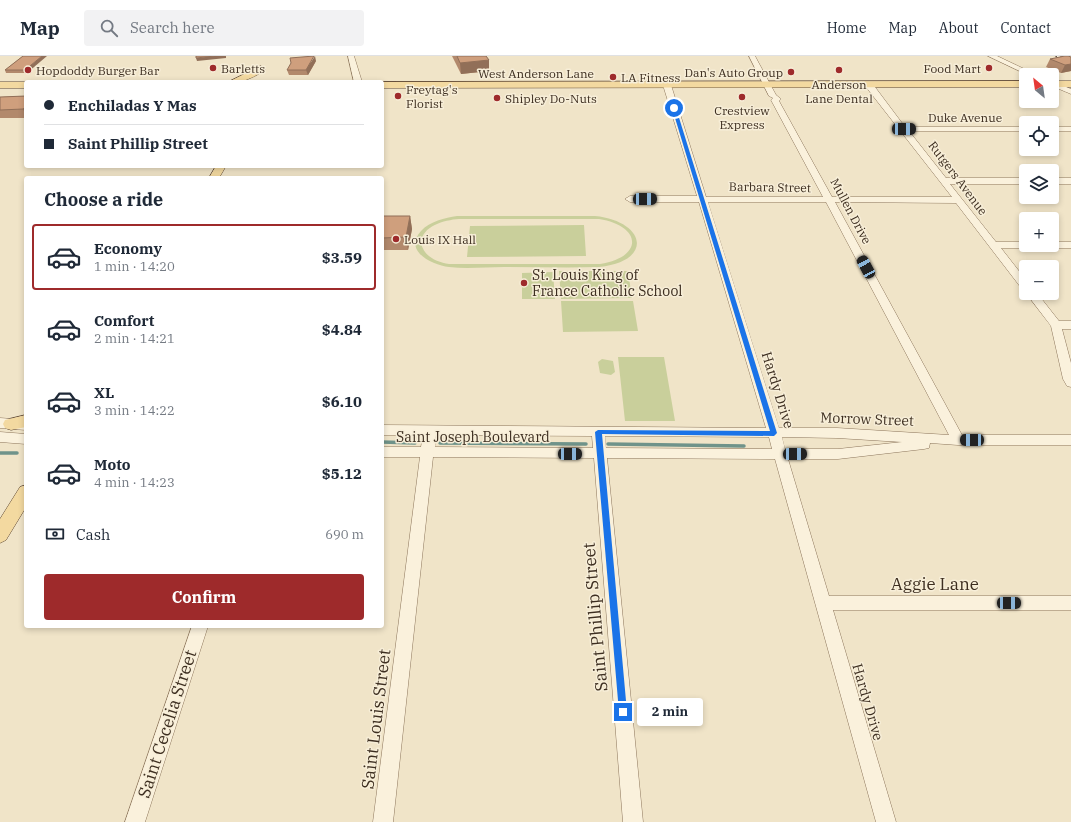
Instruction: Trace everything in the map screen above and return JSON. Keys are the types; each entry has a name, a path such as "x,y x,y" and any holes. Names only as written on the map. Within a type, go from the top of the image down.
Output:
{"main road":[{"path":"261,80 261,69 264,58"},
{"path":"238,80 261,69"},
{"name":"West Anderson Lane","path":"384,85 1019,84"},
{"path":"1059,84 1071,84"},
{"path":"0,85 24,85"},
{"path":"0,89 24,89"},
{"path":"12,424 24,421"},
{"path":"0,534 24,495"}],"street":[{"path":"351,56 357,80"},
{"name":"Mullen Drive","path":"752,56 958,440"},
{"path":"990,56 1019,69"},
{"name":"Hardy Drive","path":"667,85 703,198 774,433 886,822"},
{"name":"Rutgers Avenue","path":"869,85 1019,278"},
{"path":"1059,87 1071,92"},
{"name":"Duke Avenue","path":"904,129 1019,129"},
{"path":"1059,129 1071,129"},
{"path":"944,181 1019,181"},
{"path":"1059,181 1071,181"},
{"name":"Barbara Street","path":"630,199 703,198 958,200"},
{"path":"993,245 1071,245"},
{"path":"1036,300 1056,325 1071,383"},
{"path":"1056,325 1071,325"},
{"name":"Saint Joseph Boulevard","path":"384,430 774,433"},
{"name":"Saint Louis Street","path":"383,822 430,431"},
{"name":"Saint Phillip Street","path":"598,432 633,822"},
{"name":"Morrow Street","path":"774,433 837,433 958,440 1071,440"},
{"path":"0,437 24,440"},
{"name":"Morrow Street","path":"780,455 838,454 958,440"},
{"name":"Saint Joseph Boulevard","path":"384,452 780,455"},
{"name":"Aggie Lane","path":"822,603 1071,603"},
{"name":"Saint Cecelia Street","path":"135,822 199,628"}],"green space":[{"path":"457,216 595,216 612,219 625,225 633,233 637,241 636,250 629,257 617,263 599,267 470,268 442,266 428,260 417,251 415,245 416,238 421,231 438,220","holes":["459,219 599,219 623,228 630,234 632,242 630,249 624,255 600,264 449,264 432,258 425,252 421,243 422,237 430,228 441,223"]},
{"path":"584,225 586,256 467,257 470,226"},
{"path":"559,271 628,271 632,298 561,299"},
{"path":"553,272 555,299 522,299 522,273"},
{"path":"561,301 633,301 638,331 563,332"},
{"path":"618,357 664,357 675,421 625,421"},
{"path":"602,359 613,361 615,372 611,375 600,373 598,362"}],"building":[{"path":"23,56 42,56 25,70 5,70"},
{"path":"196,56 215,56 196,58"},
{"path":"314,56 306,70 287,70 291,63 290,58"},
{"path":"457,56 486,56 489,60 460,63"},
{"path":"1065,56 1071,57 1071,64 1065,65 1050,59"},
{"path":"24,96 24,108 0,110 0,97"},
{"path":"384,216 410,216 406,237 384,238"}],"waterway":[{"path":"384,442 415,443"},
{"path":"440,443 586,444"},
{"path":"608,444 744,446"},
{"path":"0,453 17,453"}],"railway":[{"path":"1057,56 1071,62"}],"place":[{"name":"Barletts","path":"213,68"},
{"name":"Food Mart","path":"989,68"},
{"name":"Hopdoddy Burger Bar","path":"28,70"},
{"name":"Anderson Lane Dental","path":"839,70"},
{"name":"Dan's Auto Group","path":"791,72"},
{"name":"LA Fitness","path":"613,77"},
{"name":"Freytag's Florist","path":"398,96"},
{"name":"Crestview Express","path":"742,97"},
{"name":"Shipley Do-Nuts","path":"497,98"},
{"name":"Louis IX Hall","path":"396,239"},
{"name":"St. Louis King of France Catholic School","path":"524,283"}],"route":[{"path":"623,712 598,432 774,433 703,198 674,108"}]}
